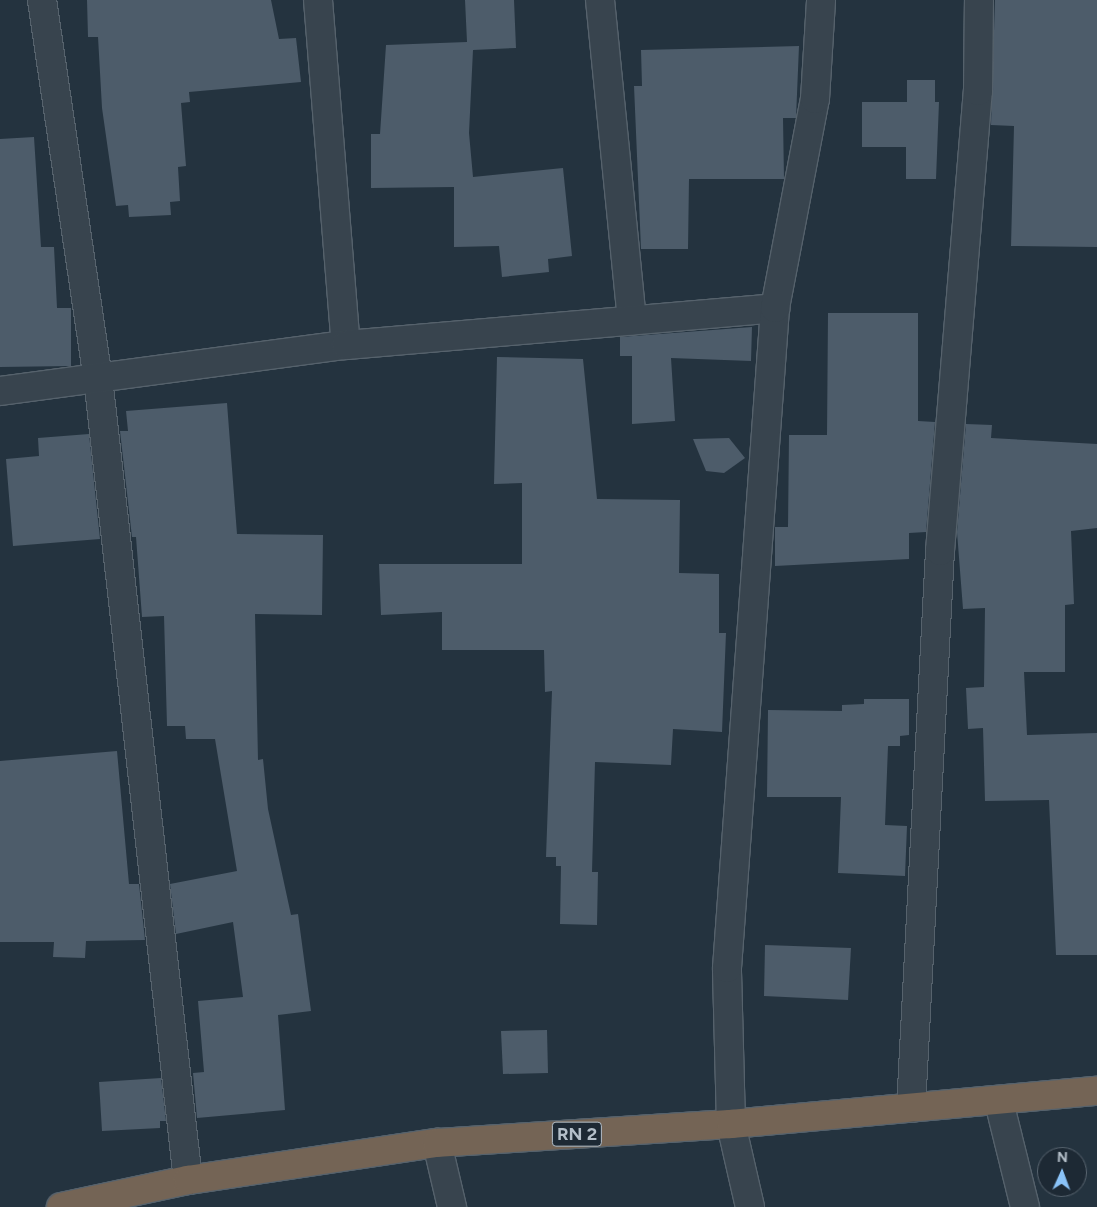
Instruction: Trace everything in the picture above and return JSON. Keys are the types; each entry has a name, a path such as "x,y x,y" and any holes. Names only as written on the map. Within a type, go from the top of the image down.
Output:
{"highway":[{"name":"RN 2","path":"61,1207 142,1199 188,1180 437,1143 731,1124 999,1102 1097,1090"}],"street":[{"path":"42,0 98,378 188,1180"},
{"path":"318,0 346,344"},
{"path":"600,0 632,320"},
{"path":"750,1207 731,1124 726,968 775,308 815,99 821,0"},
{"path":"912,1108 940,551 978,91 979,0"},
{"path":"0,391 346,344 775,308"},
{"path":"999,1102 1025,1207"},
{"path":"437,1143 452,1207"}],"building":[{"path":"87,0 271,0 279,39 296,38 301,82 189,92 190,102 181,103 186,166 178,167 180,201 170,202 171,215 129,217 128,205 116,206 102,108 98,37 88,37"},
{"path":"465,0 514,0 516,48 473,50 469,133 473,177 563,168 572,256 548,259 549,272 502,277 499,246 454,247 454,187 371,188 371,134 380,134 386,45 467,42"},
{"path":"995,0 1097,0 1097,247 1011,246 1014,126 991,125"},
{"path":"799,46 796,118 783,118 784,179 689,179 688,249 641,249 634,86 642,86 641,50"},
{"path":"907,80 935,80 935,102 939,102 936,179 906,179 906,147 862,147 862,102 907,102"},
{"path":"34,137 41,247 54,247 57,308 71,308 71,366 0,367 0,139"},
{"path":"828,313 918,313 918,421 935,422 926,532 909,533 909,559 775,566 775,527 788,527 789,435 827,435"},
{"path":"752,327 751,361 671,358 675,421 632,424 632,356 620,356 620,337"},
{"path":"497,357 583,359 597,499 680,500 679,573 719,574 719,633 726,633 722,732 673,729 671,765 595,762 592,872 598,872 597,925 560,924 561,866 556,866 556,857 546,857 552,691 545,692 544,650 442,650 442,612 381,615 379,564 522,564 522,483 494,484"},
{"path":"227,403 237,534 323,535 322,615 255,614 258,760 263,759 268,809 291,915 298,914 311,1011 278,1015 285,1110 197,1118 193,1073 204,1072 198,1001 243,997 233,922 176,934 170,884 237,871 215,739 186,739 185,726 167,726 164,616 142,617 136,537 132,537 120,431 128,431 126,411"},
{"path":"966,424 992,425 991,438 1097,444 1097,528 1071,531 1074,604 1065,605 1065,672 1024,672 1027,735 1097,733 1097,955 1056,955 1049,800 985,801 983,728 968,729 966,688 984,687 985,608 963,609 957,532"},
{"path":"89,434 100,539 13,546 6,459 39,456 38,438"},
{"path":"729,438 745,458 724,473 706,471 693,439"},
{"path":"864,699 909,699 909,735 900,736 900,746 888,746 885,825 907,826 905,876 838,873 841,797 767,797 768,710 842,711 842,705 864,704"},
{"path":"117,751 129,884 139,884 145,940 86,941 85,958 53,957 54,942 0,942 0,761"},
{"path":"765,945 851,948 848,1000 764,996"},
{"path":"547,1030 548,1073 503,1074 501,1031"},
{"path":"161,1078 166,1121 160,1121 160,1128 102,1131 99,1082"}]}
